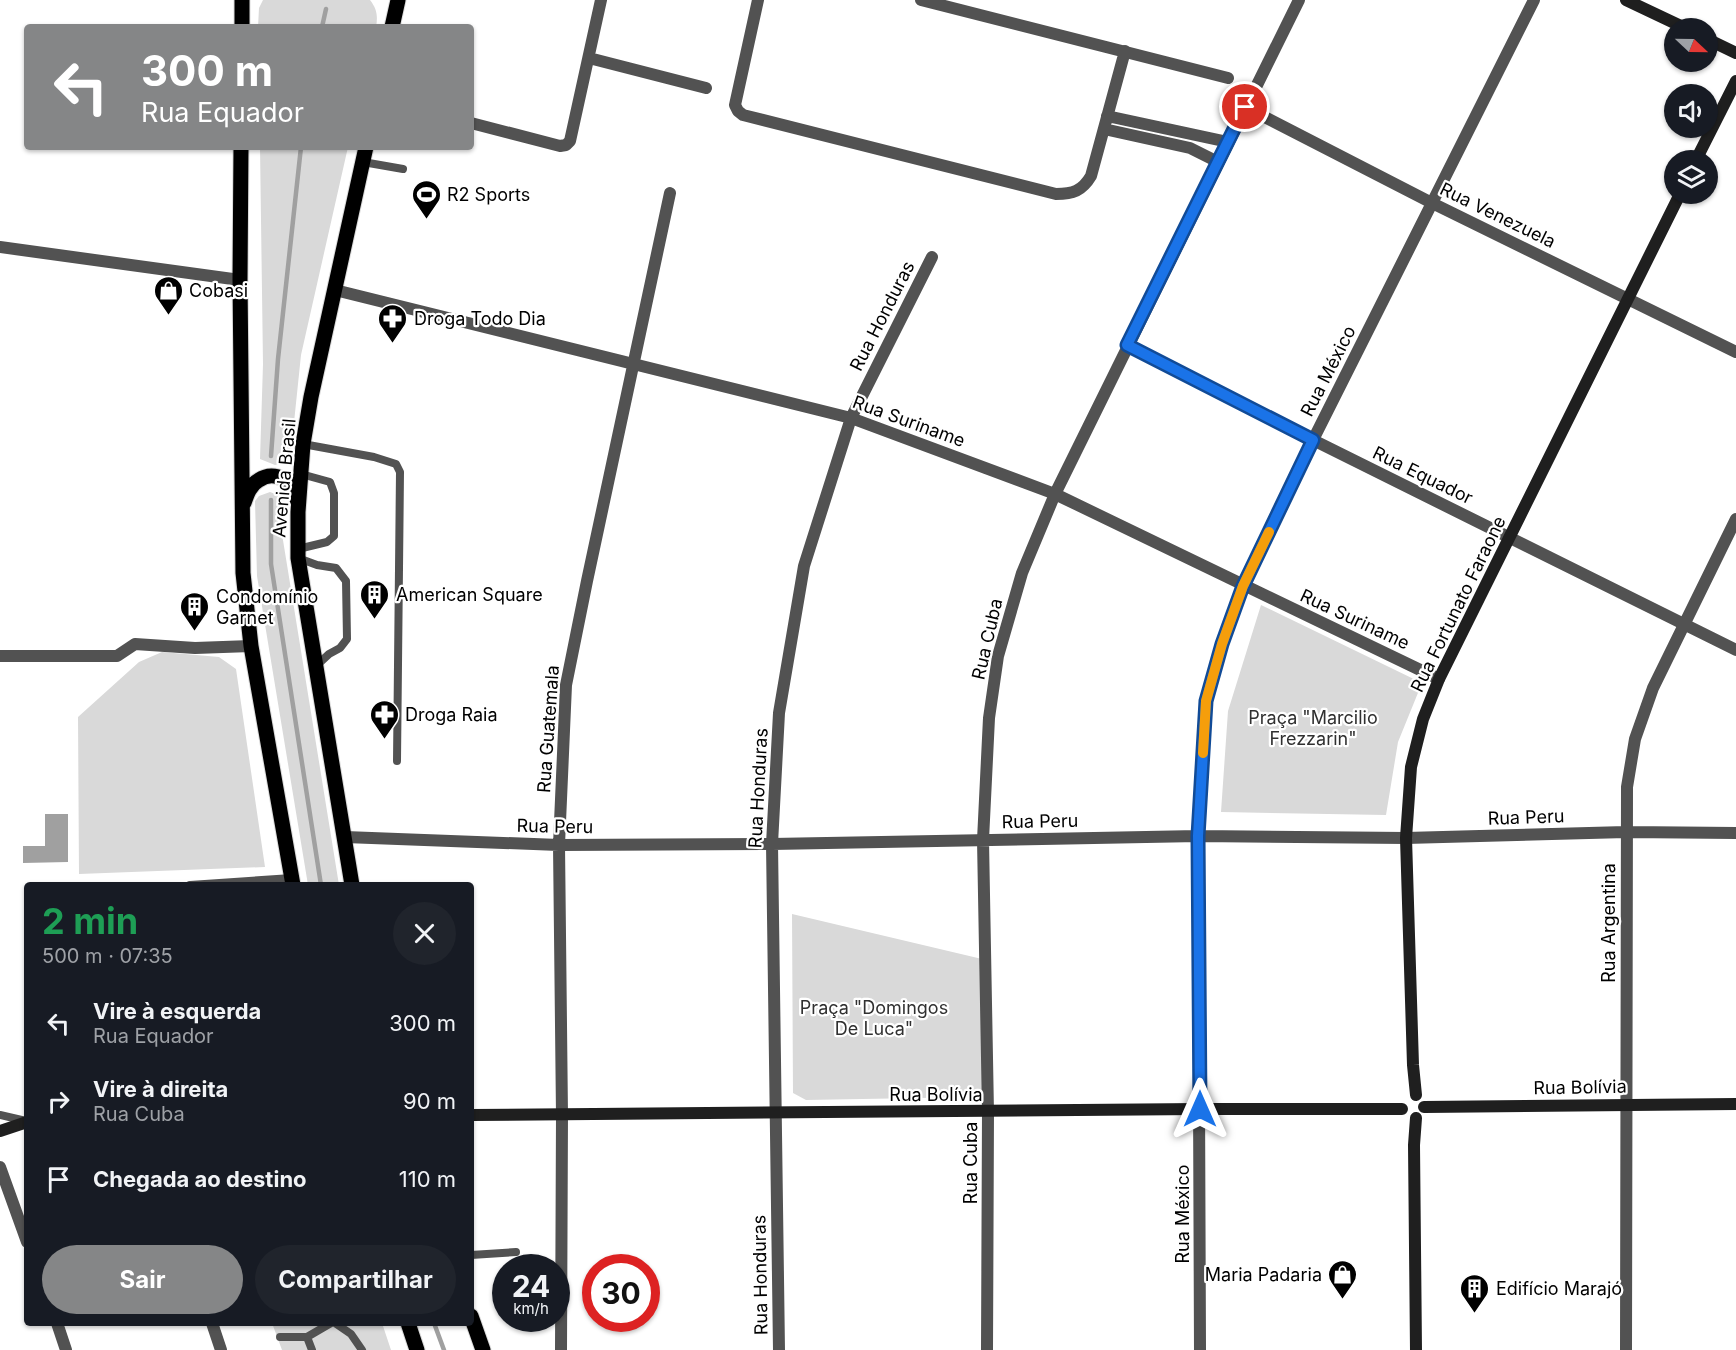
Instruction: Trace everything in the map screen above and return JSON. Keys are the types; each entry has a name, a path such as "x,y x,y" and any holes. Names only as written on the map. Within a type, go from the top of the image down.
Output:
{"main road":[{"path":"1626,0 1664,18"},
{"path":"242,24 243,1"},
{"path":"393,24 396,4"},
{"path":"1718,44 1736,53"},
{"path":"1701,150 1736,81"},
{"name":"Avenida Brasil","path":"241,150 243,573 251,646 293,882"},
{"name":"Avenida Brasil","path":"352,882 298,553 297,512 303,444 311,398 364,154"},
{"name":"Rua Fortunato Faraone","path":"1413,1096 1406,838 1411,767 1423,719 1439,679 1675,204"},
{"path":"242,508 253,485 267,476 275,476 284,478 294,490 297,496 297,512"},
{"path":"1410,1115 1423,1113 1424,1107 1421,1099 1413,1096 1403,1101 1410,1115 1414,1145 1416,1350"},
{"name":"Rua Bolívia","path":"1424,1107 1736,1104"},
{"name":"Rua Bolívia","path":"474,1115 1200,1109 1410,1115"},
{"path":"0,1131 24,1123"},
{"path":"474,1324 483,1350"},
{"path":"409,1326 417,1350"}],"street":[{"path":"474,124 560,146 566,145 570,141 602,0"},
{"path":"758,0 735,105 743,115 1056,194 1076,192 1085,186 1090,176 1125,51"},
{"path":"921,0 1228,78"},
{"name":"Rua Cuba","path":"987,1350 988,1112 983,840 989,718 998,656 1022,573 1054,494 1299,0"},
{"name":"Rua México","path":"1200,1350 1198,836 1206,701 1222,644 1243,586 1313,440 1534,0"},
{"path":"589,58 706,88"},
{"name":"Rua Venezuela","path":"1245,107 1432,203 1736,352"},
{"path":"1107,116 1228,142"},
{"path":"1104,129 1191,148 1218,162"},
{"name":"Rua Guatemala","path":"561,1350 562,1115 559,845 566,685 670,193"},
{"path":"0,248 240,280"},
{"name":"Rua Honduras","path":"779,1350 772,844 779,713 804,566 851,418 932,257"},
{"name":"Rua Suriname","path":"335,290 851,418 1054,494 1439,679"},
{"name":"Rua Equador","path":"1127,345 1736,650"},
{"name":"Rua Argentina","path":"1626,1350 1627,787 1635,739 1653,688 1736,519"},
{"path":"0,656 117,656 135,644 195,648 251,646"},
{"name":"Rua Peru","path":"345,837 559,845 772,844 1198,836 1406,838 1626,832 1736,833"},
{"path":"0,1167 24,1234"},
{"path":"58,1326 66,1350"},
{"path":"213,1326 221,1350"}],"lane":[{"path":"364,154 403,169"},
{"path":"303,444 375,457 396,464 400,472 397,761"},
{"path":"298,553 327,542 334,536 334,493 330,482 301,474"},
{"path":"298,553 317,565 336,568 346,581 347,639 340,648 316,666"},
{"path":"0,1115 24,1121"},
{"path":"474,1255 516,1252"},
{"path":"280,1337 307,1337 327,1326"},
{"path":"338,1326 351,1334 362,1350"},
{"path":"307,1337 312,1350"}],"green space":[{"path":"263,0 370,0 377,19 376,24 258,24 259,8"},
{"path":"260,150 347,150 301,355 290,461 275,465 260,459 263,364"},
{"path":"270,492 285,500 282,534 339,882 308,882 257,576 255,501 259,496"},
{"name":"Praça \"Marcilio Frezzarin\"","path":"1261,605 1422,683 1398,742 1386,815 1221,812 1228,711"},
{"path":"162,652 219,657 236,669 265,867 79,874 78,717 139,662"},
{"name":"Praça \"Domingos De Luca\"","path":"792,914 982,959 984,1090 975,1097 806,1100 793,1093"},
{"path":"273,1326 383,1326 391,1350 282,1350"}],"shaded area":[{"path":"45,814 68,814 68,862 23,863 23,846 45,846"}],"waterway":[{"path":"323,24 326,9"},
{"path":"271,456 278,359 301,150"},
{"path":"271,500 271,564 321,882"},
{"path":"435,1326 444,1350"}],"slow traffic":[{"path":"1203,753 1206,701 1222,644 1243,586 1269,532"}],"place":[{"name":"R2 Sports","path":"426,220"},
{"name":"Cobasi","path":"168,316"},
{"name":"Droga Todo Dia","path":"393,344"},
{"name":"American Square","path":"375,620"},
{"name":"Condomínio Garnet","path":"195,632"},
{"name":"Droga Raia","path":"384,740"},
{"name":"Maria Padaria","path":"1343,1300"},
{"name":"Edifício Marajó","path":"1475,1314"}],"route":[{"path":"1200,1109 1198,836 1206,701 1222,644 1243,586 1313,440 1127,345 1245,107"}]}
